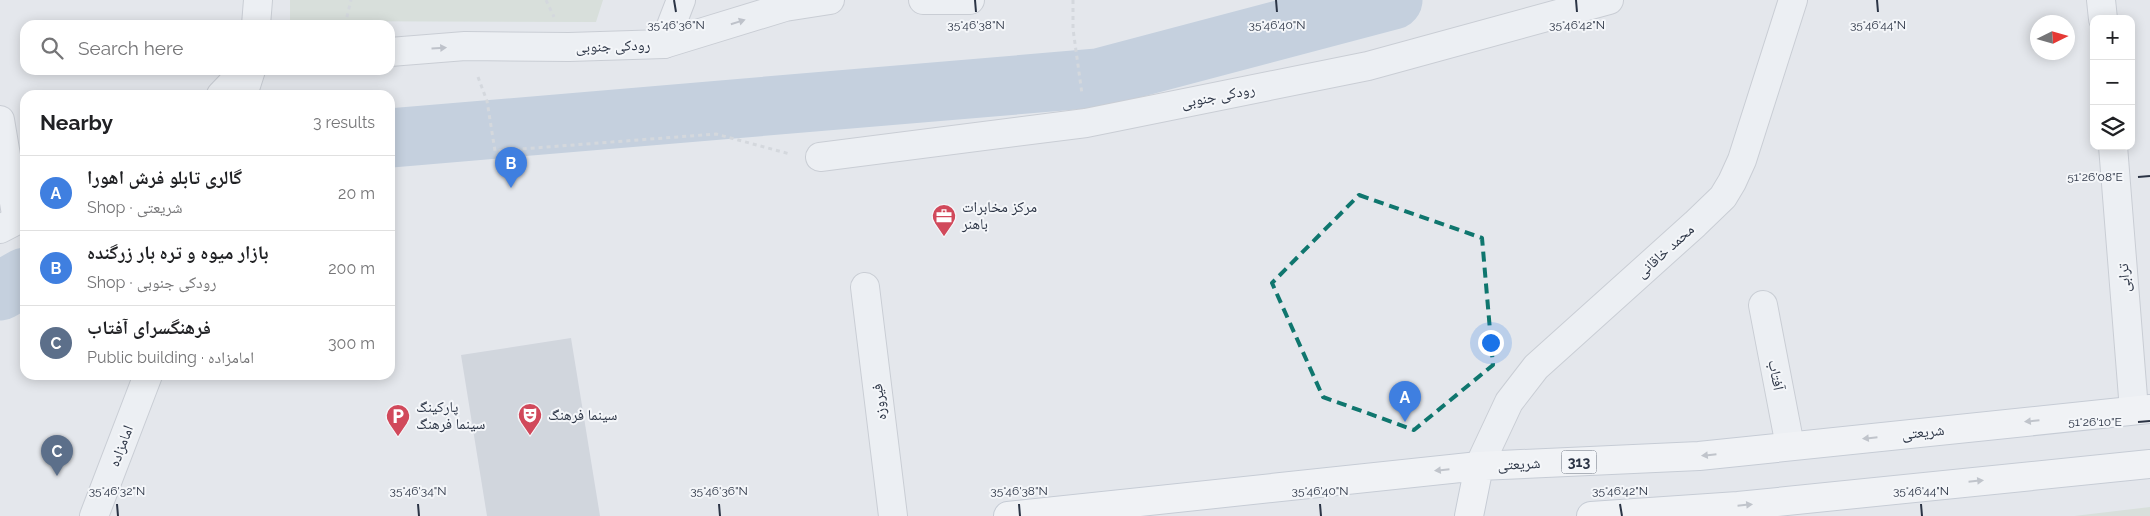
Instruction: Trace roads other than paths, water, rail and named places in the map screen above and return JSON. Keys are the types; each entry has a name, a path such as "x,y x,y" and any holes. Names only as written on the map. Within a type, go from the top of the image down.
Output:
{"main road":[{"name":"شریعتی","path":"1008,516 1479,466 1699,456 2142,409"},
{"path":"1591,516 1738,506 2150,464"},
{"path":"1469,516 1479,466"}],"street":[{"path":"256,20 258,0"},
{"path":"664,44 681,0"},
{"name":"رودکی جنوبی","path":"395,52 466,46 569,47 664,44 785,7 830,0"},
{"path":"923,0 970,0"},
{"name":"رودکی جنوبی","path":"820,157 1086,123 1368,66 1609,0"},
{"name":"محمد خاقانی","path":"1479,466 1509,402 1536,367 1723,197 1742,160 1793,0"},
{"path":"2101,0 2103,15"},
{"path":"226,90 240,75"},
{"path":"245,90 249,75"},
{"path":"0,120 14,222"},
{"name":"ترابی","path":"2113,150 2142,409"},
{"name":"فیروزه","path":"865,287 893,516"},
{"name":"آفتاب","path":"1762,305 1790,446"},
{"name":"امامزاده","path":"94,516 146,380"}],"waterway":[{"path":"395,138 1098,78 1393,0"},
{"path":"0,291 20,280"}],"place":[{"name":"بازار میوه و تره بار زرگنده","path":"511,188"},
{"name":"مرکز مخابرات باهنر","path":"944,237"},
{"name":"گالری تابلو فرش اهورا","path":"1405,422"},
{"name":"سینما فرهنگ","path":"530,436"},
{"name":"پارکینگ سینما فرهنگ","path":"398,437"},
{"name":"فرهنگسرای آفتاب","path":"57,476"}]}
